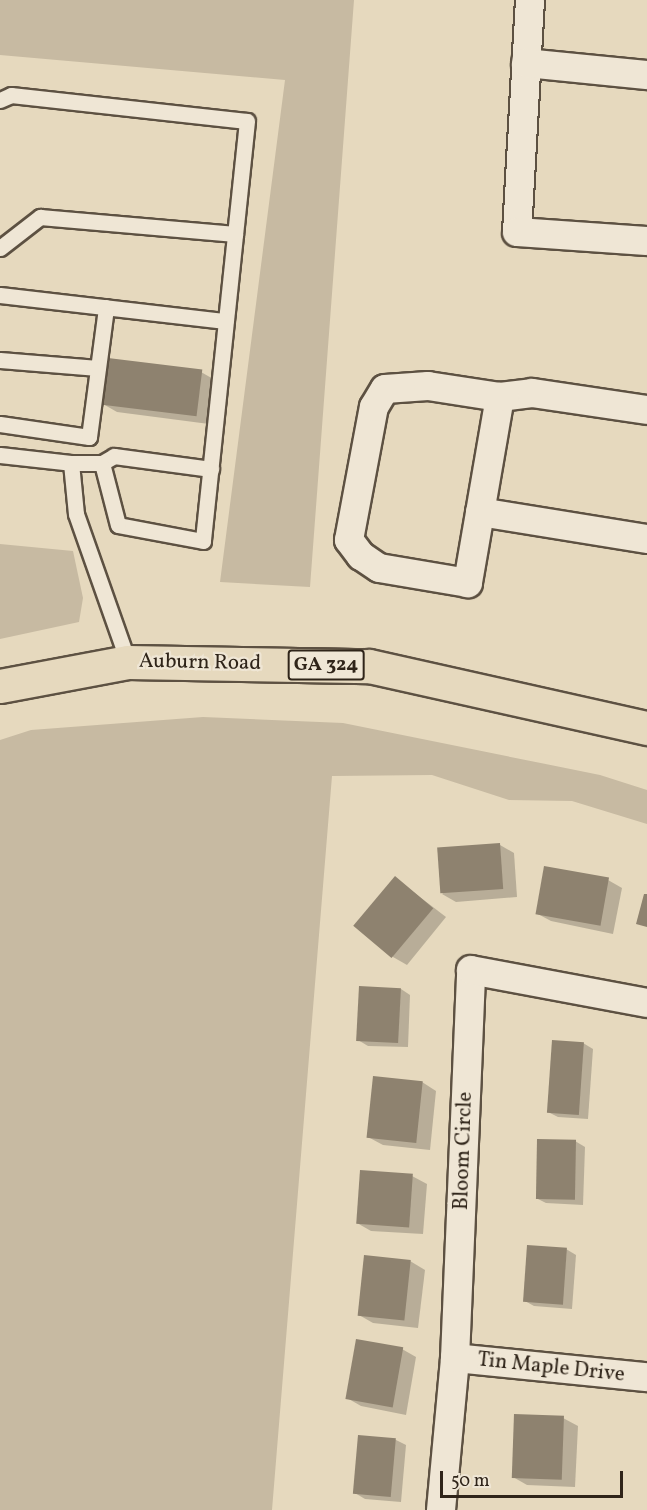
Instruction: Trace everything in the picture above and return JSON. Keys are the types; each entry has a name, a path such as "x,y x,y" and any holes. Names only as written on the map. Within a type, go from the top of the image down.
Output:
{"main road":[{"name":"Auburn Road","path":"0,686 128,662 369,666 647,728"}],"street":[{"path":"530,0 517,232 647,241"},
{"path":"526,63 647,75"},
{"path":"500,397 468,583 379,568 361,556 349,540 374,407 385,389 428,386 500,397 532,393 647,410"},
{"path":"480,512 647,539"},
{"name":"Bloom Circle","path":"441,1510 455,1358 471,970 647,1003"},
{"name":"Tin Maple Drive","path":"455,1358 647,1377"}],"lane":[{"path":"0,99 10,96 247,121 203,540 118,525 102,463"},
{"path":"0,248 40,217 235,234"},
{"path":"0,295 226,321"},
{"path":"106,307 89,437 79,464 76,514 128,662"},
{"path":"0,360 98,368"},
{"path":"0,424 89,437"},
{"path":"0,454 79,464 102,463 114,456 211,469"}],"shaded area":[{"path":"0,0 354,0 310,587 220,582 285,80 0,55"},
{"path":"0,544 73,551 83,598 79,622 0,639"},
{"path":"203,717 343,723 600,775 647,790 647,824 572,801 509,800 432,775 332,776 272,1510 0,1510 0,740 31,730"}],"building":[{"path":"108,358 202,370 197,416 102,405"},
{"path":"500,843 503,889 440,893 437,847"},
{"path":"544,866 609,877 600,926 535,914"},
{"path":"395,876 433,908 392,958 353,926"},
{"path":"644,894 647,894 647,927 636,924"},
{"path":"359,986 401,988 398,1043 356,1041"},
{"path":"552,1040 584,1042 579,1115 547,1113"},
{"path":"373,1076 423,1081 416,1143 367,1138"},
{"path":"537,1139 576,1140 575,1200 536,1199"},
{"path":"360,1170 413,1174 409,1228 356,1224"},
{"path":"527,1245 567,1248 563,1305 523,1302"},
{"path":"364,1255 411,1260 404,1321 358,1316"},
{"path":"356,1339 403,1347 393,1407 345,1399"},
{"path":"514,1414 564,1416 562,1480 512,1478"},
{"path":"358,1435 396,1438 391,1497 353,1494"}]}
